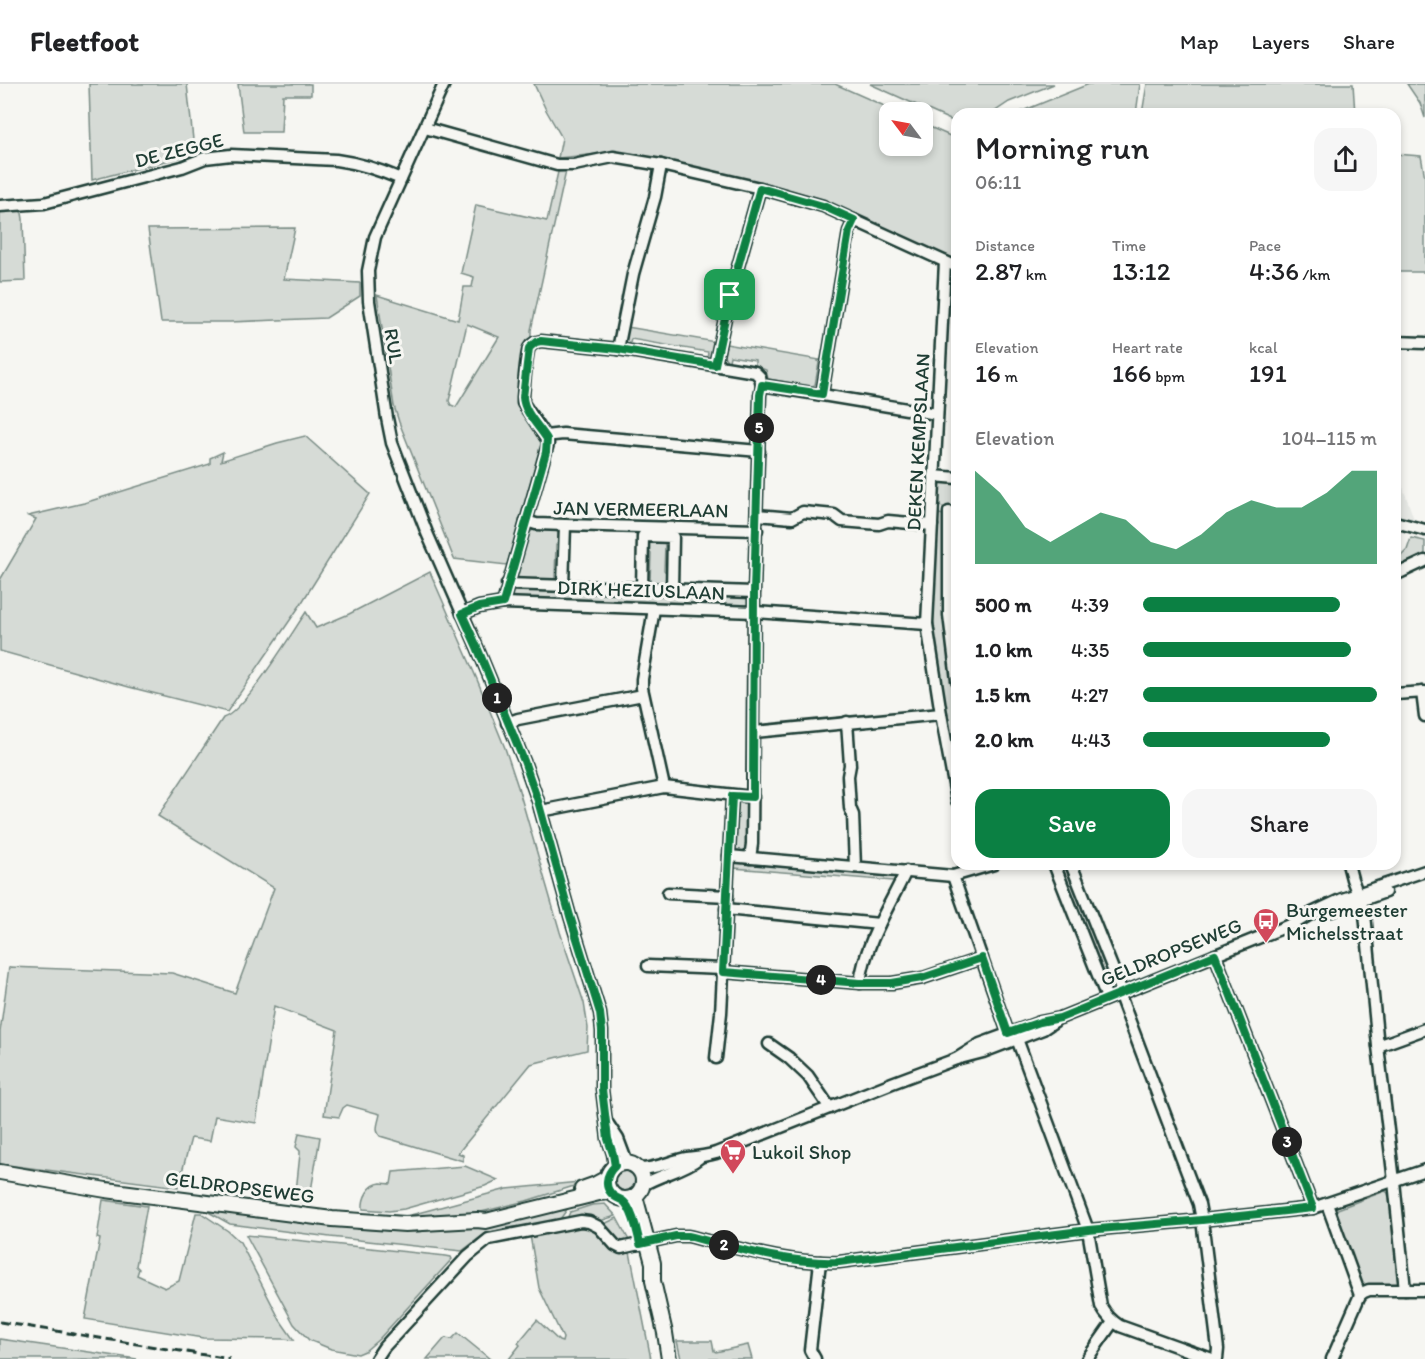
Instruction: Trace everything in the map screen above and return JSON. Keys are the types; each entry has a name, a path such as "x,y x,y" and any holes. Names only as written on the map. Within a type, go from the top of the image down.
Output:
{"main road":[{"path":"634,1193 616,1197 607,1185 622,1169 643,1179 634,1193 644,1243 653,1263 653,1281 666,1333 669,1359"},
{"name":"GELDROPSEWEG","path":"477,1220 484,1215 509,1210 596,1184 622,1169"},
{"name":"GELDROPSEWEG","path":"0,1172 106,1190 332,1219 405,1224 486,1221 610,1192"}],"street":[{"name":"RUL","path":"444,84 375,237 368,270 369,301 392,443 427,533 524,761 542,811 570,916 600,1013 602,1089 607,1122 618,1139 622,1169"},
{"path":"425,128 556,165 574,165 613,157 662,165 760,188 823,206 951,264"},
{"name":"DE ZEGGE","path":"0,206 44,203 182,167 205,158 231,155 351,162 401,179"},
{"path":"618,349 633,274 662,165"},
{"path":"715,365 730,295 760,188"},
{"path":"822,394 849,231 854,220"},
{"name":"DEKEN KEMPSLAAN","path":"945,262 927,624 951,770"},
{"path":"503,603 548,444 523,403 528,353 532,344 541,341 618,349 755,372 760,377 762,385 754,592 754,732 750,858"},
{"path":"1401,342 1425,343"},
{"path":"762,385 937,414"},
{"path":"545,436 564,434 759,451"},
{"path":"934,476 951,477"},
{"path":"757,515 792,518 803,512 834,514 842,521 879,524 888,521 932,525"},
{"path":"932,512 951,512"},
{"name":"JAN VERMEERLAAN","path":"526,521 536,524 757,530"},
{"path":"1401,524 1425,530"},
{"name":"DIRK HEZIUSLAAN","path":"562,586 565,525"},
{"name":"DIRK HEZIUSLAAN","path":"642,589 644,536 673,537 672,590"},
{"path":"1401,572 1425,561"},
{"name":"DEKEN KEMPSLAAN","path":"951,565 949,618 951,634"},
{"name":"DIRK HEZIUSLAAN","path":"507,584 754,592"},
{"name":"DIRK HEZIUSLAAN","path":"462,614 479,607 503,603 755,612 927,624"},
{"path":"654,609 642,679 643,695 664,788"},
{"path":"1401,694 1424,692 1425,716"},
{"path":"507,723 643,695"},
{"path":"754,732 940,714"},
{"path":"847,722 850,765 848,776 850,808 853,815 855,867"},
{"path":"542,811 664,788 753,797"},
{"path":"716,1058 721,1013 732,796"},
{"path":"729,856 953,876 964,870"},
{"path":"1056,870 1107,998"},
{"path":"1073,870 1198,1204 1218,1349 1217,1359"},
{"path":"1350,870 1365,914 1405,1290"},
{"path":"860,983 871,942 906,871"},
{"name":"GELDROPSEWEG","path":"622,1169 652,1169 726,1149 892,1083 956,1059 982,1052 1013,1036 1043,1029 1060,1018 1107,998 1297,921 1317,917 1360,898 1395,888 1425,872"},
{"path":"953,876 982,958 1088,1230 1101,1306 1108,1317 1120,1326 1212,1359"},
{"path":"668,893 727,896"},
{"path":"726,909 879,924"},
{"path":"1215,955 1313,1208"},
{"path":"648,966 860,983 892,983 922,978 982,958"},
{"path":"1378,1047 1425,1029"},
{"path":"769,1044 789,1058 808,1076 830,1108"},
{"name":"GELDROPSEWEG","path":"634,1193 654,1178 689,1166 699,1158"},
{"path":"376,1359 390,1340 468,1256 489,1239 581,1221 599,1227 615,1245 621,1248 676,1236 688,1236 776,1256 820,1262 839,1262 1088,1230 1313,1208 1425,1170"},
{"path":"1327,1204 1360,1295"},
{"path":"815,1359 810,1350 820,1262"},
{"path":"1332,1359 1360,1295 1369,1290 1425,1290"},
{"path":"1088,1359 1113,1322"}],"shaded area":[{"path":"89,84 187,84 194,149 192,154 92,180"},
{"path":"238,84 311,84 311,95 283,95 281,132 244,132"},
{"path":"534,84 835,84 879,104 879,156 933,156 933,128 951,136 951,258 942,258 843,210 608,153 558,158 562,138"},
{"path":"870,84 1054,84 1009,102 1000,108 951,108 951,120 933,112 933,102 910,102"},
{"path":"1089,84 1140,84 1137,108 1030,108"},
{"path":"1147,84 1353,84 1355,108 1143,108"},
{"path":"1407,84 1425,84 1425,118 1420,103"},
{"path":"1401,154 1421,156 1425,177 1425,272 1401,272"},
{"path":"566,171 531,337 523,347 518,403 520,411 542,447 507,565 454,559 394,406 377,295 458,320 464,287 472,287 474,277 461,273 476,205 547,221 558,172","holes":["467,324 499,337 456,407 451,405 449,401"]},
{"path":"19,210 23,219 25,281 0,282 0,211"},
{"path":"295,228 284,279 360,283 360,296 326,318 161,322 148,229"},
{"path":"627,327 716,342 713,357 707,360 708,352 631,339 629,347 624,344"},
{"path":"726,344 820,360 815,385 768,379 766,370 755,366 755,360 730,356 727,361 724,356"},
{"path":"305,436 370,494 299,607 227,712 0,651 0,580 36,519 28,516 84,503 210,464 210,458 223,452 221,461"},
{"path":"943,482 951,483 951,509 944,508 939,504 939,485"},
{"path":"1401,482 1415,522 1401,519"},
{"path":"937,515 944,515 945,518 946,621 951,657 951,747 932,627"},
{"path":"533,530 555,531 560,535 560,541 556,545 555,577 559,575 555,580 520,580 517,578 516,574 528,534"},
{"path":"1411,538 1425,541 1425,554 1401,565 1401,556 1407,550"},
{"path":"647,541 668,541 670,549 665,545 664,570 670,577 666,585 647,584 645,577 650,581 651,553 645,546"},
{"path":"430,572 476,677 518,787 560,932 584,1003 588,1028 587,1050 531,1064 458,1153 463,1155 463,1161 380,1136 377,1128 380,1114 347,1105 339,1117 324,1115 337,1030 274,1006 256,1123 215,1116 210,1141 191,1138 178,1187 0,1164 0,1032 9,967 172,973 235,993 274,888 158,816 223,718 232,713 255,687 306,612 316,628 349,614"},
{"path":"515,588 747,596 749,600 745,607 512,598 511,592"},
{"path":"740,800 748,805 748,847 740,852 734,850 736,802"},
{"path":"735,862 895,875 896,877 893,881 734,868"},
{"path":"1059,870 1069,870 1112,979 1104,982"},
{"path":"299,1133 320,1137 309,1203 295,1201 300,1154 296,1147"},
{"path":"465,1166 498,1180 485,1186 404,1209 389,1211 363,1209 365,1196 370,1189 381,1183 391,1184 393,1172"},
{"path":"625,1167 634,1171 638,1180 634,1189 625,1193 616,1189 612,1180 616,1171"},
{"path":"590,1181 526,1201 477,1213 407,1216 507,1189"},
{"path":"1385,1191 1389,1197 1398,1284 1360,1285 1336,1220 1335,1210"},
{"path":"103,1200 147,1206 136,1266 139,1269 137,1275 165,1288 179,1281 196,1213 201,1213 228,1231 240,1242 280,1320 294,1340 203,1338 85,1319 100,1239 97,1238"},
{"path":"584,1201 568,1208 558,1222 486,1233 462,1251 230,1224 203,1209 360,1229 417,1232 507,1221"},
{"path":"605,1204 616,1216 599,1223 566,1221 570,1212 592,1205"},
{"path":"617,1218 631,1244 614,1238 605,1228 604,1224"},
{"path":"580,1225 594,1231 614,1249 630,1252 651,1359 509,1359 520,1345 518,1343 537,1320 559,1341 562,1342 563,1338 539,1288 530,1235"},
{"path":"246,1235 446,1256 452,1259 379,1339 358,1354 331,1349 309,1340 294,1324"},
{"path":"458,1333 490,1359 427,1359 445,1338 452,1339"},
{"path":"0,1339 137,1359 0,1359"},
{"path":"677,1341 712,1341 716,1352 748,1345 752,1359 681,1359"}],"railway":[{"path":"0,1322 230,1359"}],"place":[{"name":"Burgemeester Michelsstraat","path":"1266,944"},
{"name":"Lukoil Shop","path":"733,1175"}],"route":[{"path":"760,188 823,206 854,220 849,231 822,394 762,385 760,395 754,592 753,797 732,796 723,972 860,983 892,983 922,978 982,958 1008,1033 1060,1018 1215,955 1313,1208 1088,1230 839,1262 799,1260 688,1236 676,1236 640,1244 630,1209 624,1199 610,1192 607,1185 609,1173 615,1166 608,1139 603,1103 600,1013 538,801 524,761 462,614 479,607 503,603 546,452 547,439 523,403 528,353 532,344 541,341 618,349 715,365 730,295 760,188"}]}
